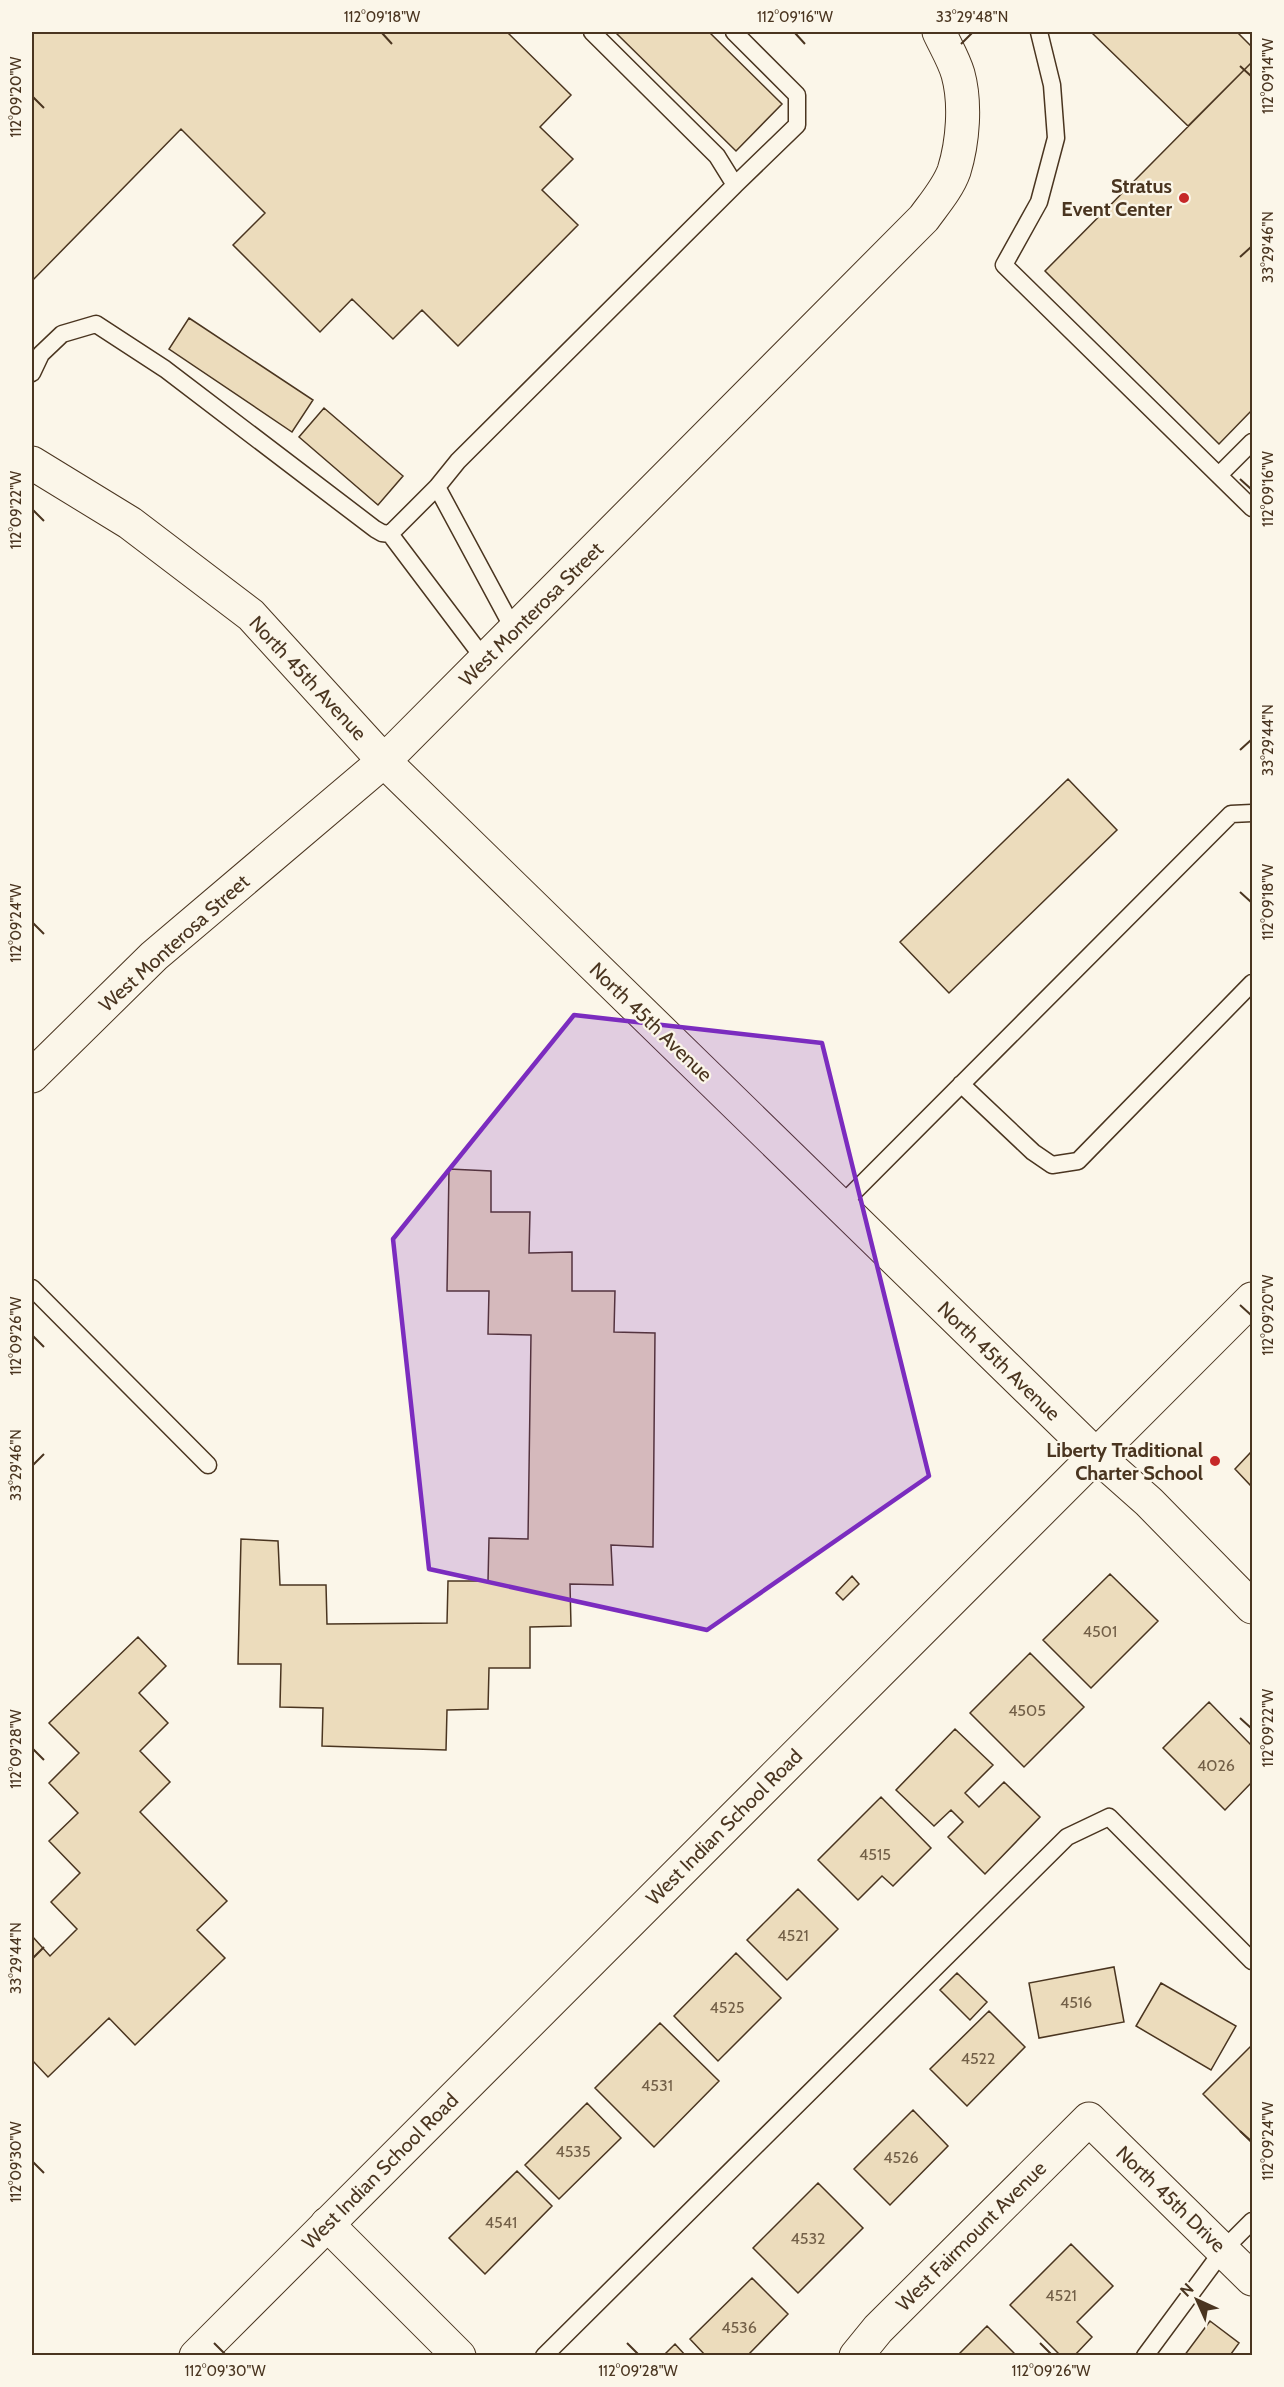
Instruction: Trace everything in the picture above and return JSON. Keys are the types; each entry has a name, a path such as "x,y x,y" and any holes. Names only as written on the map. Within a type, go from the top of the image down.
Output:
{"street":[{"name":"West Monterosa Street","path":"32,1076 154,957 384,761 924,218 943,192 953,172 960,137 962,104 958,74 939,32"},
{"name":"North 45th Avenue","path":"32,463 130,523 251,615 384,761 1096,1455 1149,1502 1252,1606"},
{"name":"West Indian School Road","path":"196,2355 1252,1299"},
{"name":"North 45th Drive","path":"1089,2119 1252,2279"},
{"name":"West Fairmount Avenue","path":"856,2355 878,2329 1089,2119"},
{"path":"327,2224 459,2355"}],"lane":[{"path":"592,32 717,156 735,185"},
{"path":"390,534 437,487 458,461 797,124 797,95 734,32"},
{"path":"1039,32 1052,85 1056,138 1039,202 1004,265 1252,507"},
{"path":"32,373 42,354 62,334 96,324 165,369 375,529 390,534 485,660"},
{"path":"1219,475 1252,442"},
{"path":"437,487 514,630"},
{"path":"840,1206 1231,814 1252,813"},
{"path":"962,1084 1033,1152 1052,1165 1078,1161 1252,983"},
{"path":"32,1288 208,1465"},
{"path":"544,2355 1067,1837 1109,1817 1252,1961"},
{"path":"1145,2355 1224,2249 1252,2220"}],"highlighted area":[{"path":"574,1015 822,1043 929,1476 707,1630 429,1569 393,1239"}],"building":[{"path":"32,32 507,32 571,95 540,127 573,159 542,190 578,225 458,346 422,310 393,339 352,299 320,332 233,245 265,213 181,129 32,281"},
{"path":"615,32 709,32 782,104 736,151"},
{"path":"1091,32 1237,32 1252,47 1252,62 1188,126"},
{"name":"Stratus Event Center","path":"1252,62 1252,410 1219,444 1045,271"},
{"path":"189,318 313,400 292,432 169,349"},
{"path":"324,408 403,476 378,505 299,437"},
{"path":"1068,779 1117,830 949,993 900,942"},
{"path":"449,1169 491,1171 491,1212 530,1212 529,1253 572,1252 572,1291 615,1291 614,1332 655,1333 653,1547 611,1545 613,1585 570,1584 571,1626 530,1627 530,1668 489,1668 488,1709 447,1710 446,1750 322,1746 323,1708 280,1707 281,1664 238,1664 241,1539 278,1541 280,1585 326,1585 327,1624 447,1623 448,1581 488,1581 489,1538 528,1539 531,1335 488,1334 489,1291 447,1291"},
{"path":"1252,1451 1252,1487 1235,1469"},
{"path":"1110,1574 1158,1621 1091,1688 1043,1640"},
{"path":"852,1576 859,1584 843,1600 836,1593"},
{"path":"138,1637 166,1666 139,1693 168,1723 140,1751 170,1782 140,1812 227,1901 197,1930 225,1958 135,2045 109,2018 48,2077 32,2060 32,1936 50,1956 77,1929 51,1902 80,1873 49,1841 78,1813 49,1783 79,1753 49,1723"},
{"path":"1030,1653 1084,1707 1024,1767 970,1713"},
{"path":"1209,1702 1252,1746 1252,1782 1225,1810 1163,1748"},
{"path":"955,1729 993,1765 965,1793 979,1807 1004,1782 1040,1817 985,1874 948,1837 963,1822 951,1810 934,1826 896,1790"},
{"path":"881,1797 931,1848 893,1886 882,1876 858,1900 818,1860"},
{"path":"798,1889 838,1929 787,1980 747,1940"},
{"path":"736,1953 781,1998 718,2061 674,2016"},
{"path":"1114,1967 1124,2022 1039,2038 1029,1983"},
{"path":"957,1973 987,2002 970,2020 940,1990"},
{"path":"1161,1983 1236,2026 1211,2070 1136,2026"},
{"path":"989,2011 1025,2047 967,2106 930,2069"},
{"path":"660,2023 719,2081 654,2147 595,2088"},
{"path":"1252,2045 1252,2143 1203,2094"},
{"path":"587,2103 621,2138 559,2199 525,2165"},
{"path":"913,2110 948,2146 890,2205 854,2169"},
{"path":"517,2171 552,2206 485,2274 449,2238"},
{"path":"818,2183 863,2228 798,2293 753,2248"},
{"path":"1071,2244 1113,2286 1077,2322 1092,2337 1074,2356 1061,2356 1010,2305"},
{"path":"752,2278 788,2314 747,2356 706,2356 690,2339"},
{"path":"1210,2321 1239,2343 1231,2354 1233,2356 1184,2356"},
{"path":"987,2326 1017,2356 957,2356"},
{"path":"675,2344 686,2356 663,2356"}],"place":[{"name":"Stratus Event Center","path":"1184,198"},
{"name":"Liberty Traditional Charter School","path":"1215,1461"}]}
